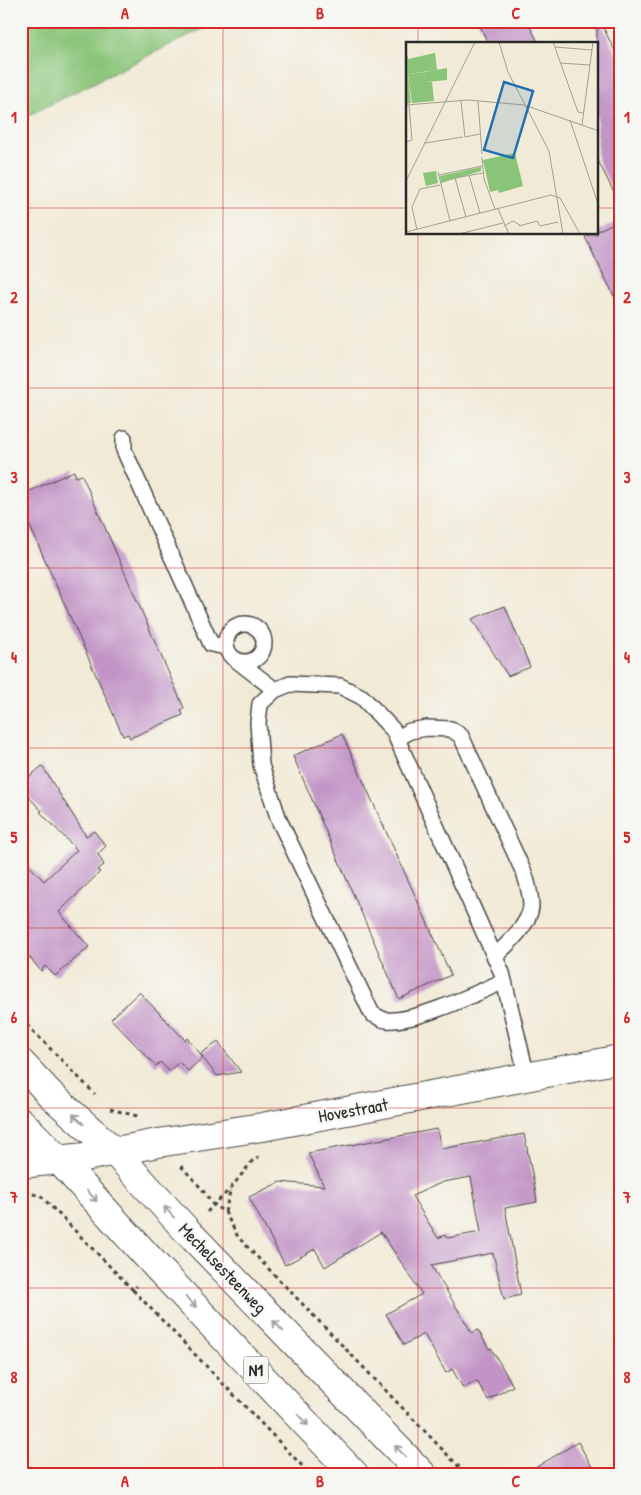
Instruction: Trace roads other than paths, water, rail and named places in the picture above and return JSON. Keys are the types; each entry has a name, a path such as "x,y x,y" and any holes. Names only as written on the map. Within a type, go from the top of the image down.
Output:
{"main road":[{"name":"Hovestraat","path":"21,1164 115,1152 158,1143 262,1127 620,1059"},
{"name":"Mechelsesteenweg","path":"21,1064 115,1152 188,1232 422,1474"},
{"name":"N1","path":"21,1122 72,1158 157,1267 354,1474"}],"lane":[{"path":"124,438 124,450 210,644 229,653 275,690"},
{"path":"504,981 474,995 403,1020 385,1020 372,1014 279,820 261,765 258,723 260,704 275,690 290,684 340,686 362,697 393,730 495,956 504,981 527,1077"},
{"path":"397,739 410,731 427,728 451,729 461,736 525,875 531,908 527,919 512,940 495,956"}]}
